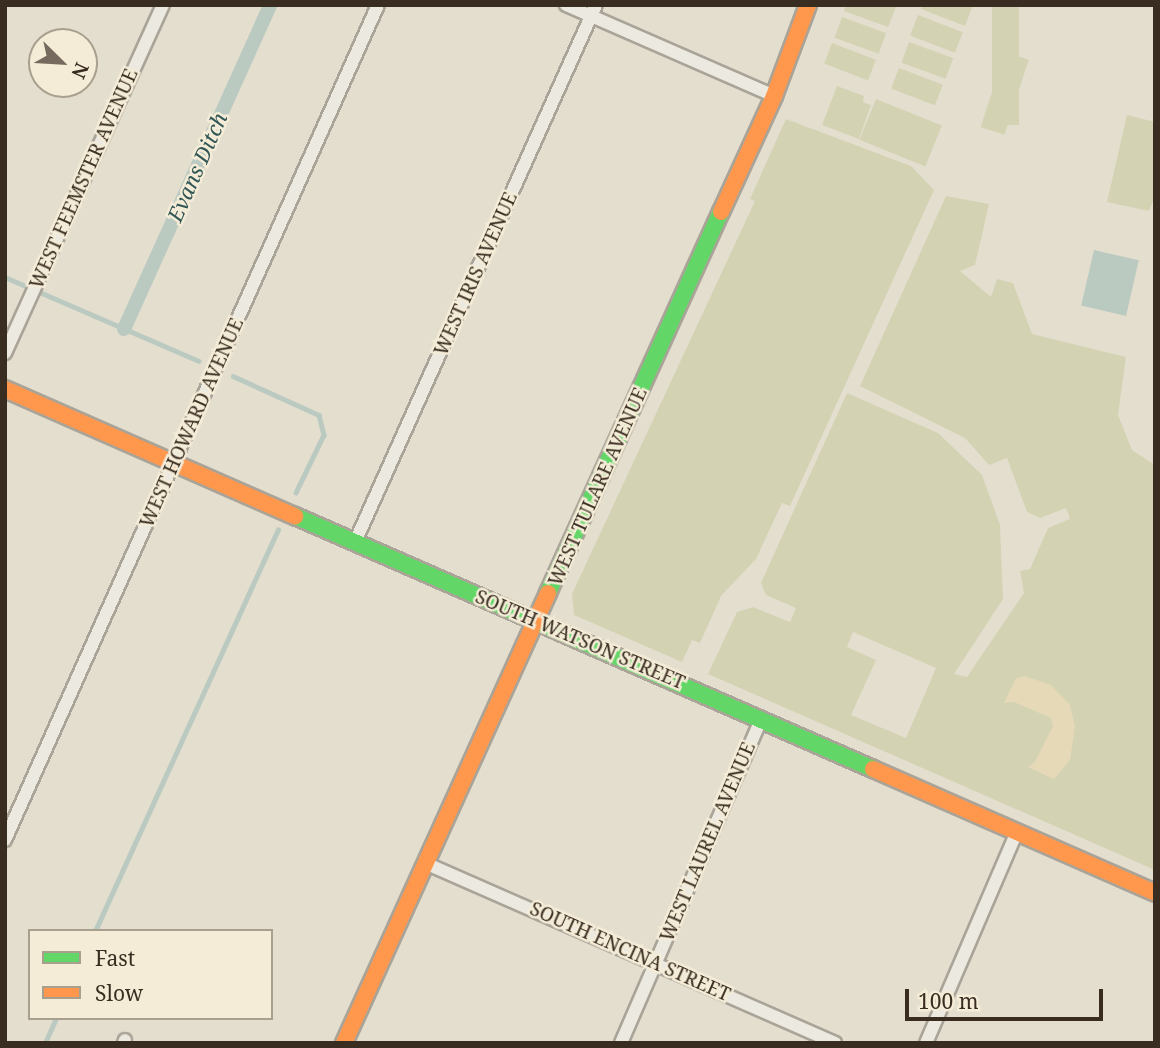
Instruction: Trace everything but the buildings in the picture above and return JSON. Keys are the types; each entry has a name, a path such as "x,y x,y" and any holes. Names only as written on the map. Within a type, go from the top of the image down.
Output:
{"street":[{"name":"WEST FEEMSTER AVENUE","path":"5,353 163,5"},
{"name":"WEST HOWARD AVENUE","path":"5,840 377,5"},
{"path":"566,5 594,11 774,96"},
{"name":"WEST TULARE AVENUE","path":"344,1043 774,96 808,5"},
{"name":"WEST IRIS AVENUE","path":"355,542 594,11"},
{"name":"SOUTH WATSON STREET","path":"5,389 1155,892"},
{"name":"WEST LAUREL AVENUE","path":"621,1043 761,719"},
{"path":"926,1043 1017,832"},
{"name":"SOUTH ENCINA STREET","path":"425,863 835,1043"}],"green space":[{"path":"846,5 896,7 888,27 844,11"},
{"path":"922,5 973,5 965,26 921,9"},
{"path":"992,5 1019,5 1019,125 992,125"},
{"path":"918,15 963,32 955,53 910,36"},
{"path":"842,17 886,33 879,54 834,38"},
{"path":"909,42 953,58 946,79 901,63"},
{"path":"832,43 876,60 868,80 824,64"},
{"path":"1005,52 1029,60 1004,135 981,127"},
{"path":"899,68 943,85 935,105 891,89"},
{"path":"837,86 864,96 863,102 871,105 859,139 822,125"},
{"path":"876,99 942,126 925,166 860,140"},
{"path":"1127,115 1155,122 1155,196 1149,211 1107,202"},
{"path":"786,119 911,166 934,190 790,506 782,503 756,559 721,596 700,643 692,640 682,662 574,615 572,594 755,201 750,199"},
{"path":"946,196 989,204 975,265 960,271 991,297 997,279 1013,283 1032,334 1126,357 1118,415 1132,450 1155,465 1155,870 708,674 737,612 753,607 790,622 796,608 766,595 761,583 847,393 938,433 982,475 1000,525 1003,599 954,674 967,677 1024,593 1020,571 1030,569 1048,528 1070,519 1066,508 1040,518 1027,512 1007,458 989,465 965,438 860,386","holes":["853,632 936,668 906,738 851,715 876,660 847,647"]}],"sand":[{"path":"1025,676 1051,685 1070,705 1075,727 1070,760 1054,779 1028,767 1035,762 1053,726 1051,718 1014,702 1004,703 1016,678"}],"shaded area":[{"path":"1094,250 1139,260 1126,316 1081,306"}],"waterway":[{"name":"Evans Ditch","path":"124,329 270,5"},
{"path":"5,277 199,361"},
{"path":"233,376 319,415 324,435 296,493"},
{"path":"96,929 278,530"},
{"path":"45,1043 55,1020"}],"traffic: fast":[{"path":"548,593 721,212"},
{"path":"295,516 873,769"}],"traffic: slow":[{"path":"721,212 774,96 808,5"},
{"path":"5,389 295,516"},
{"path":"344,1043 548,593"},
{"path":"873,769 1155,893"}]}
